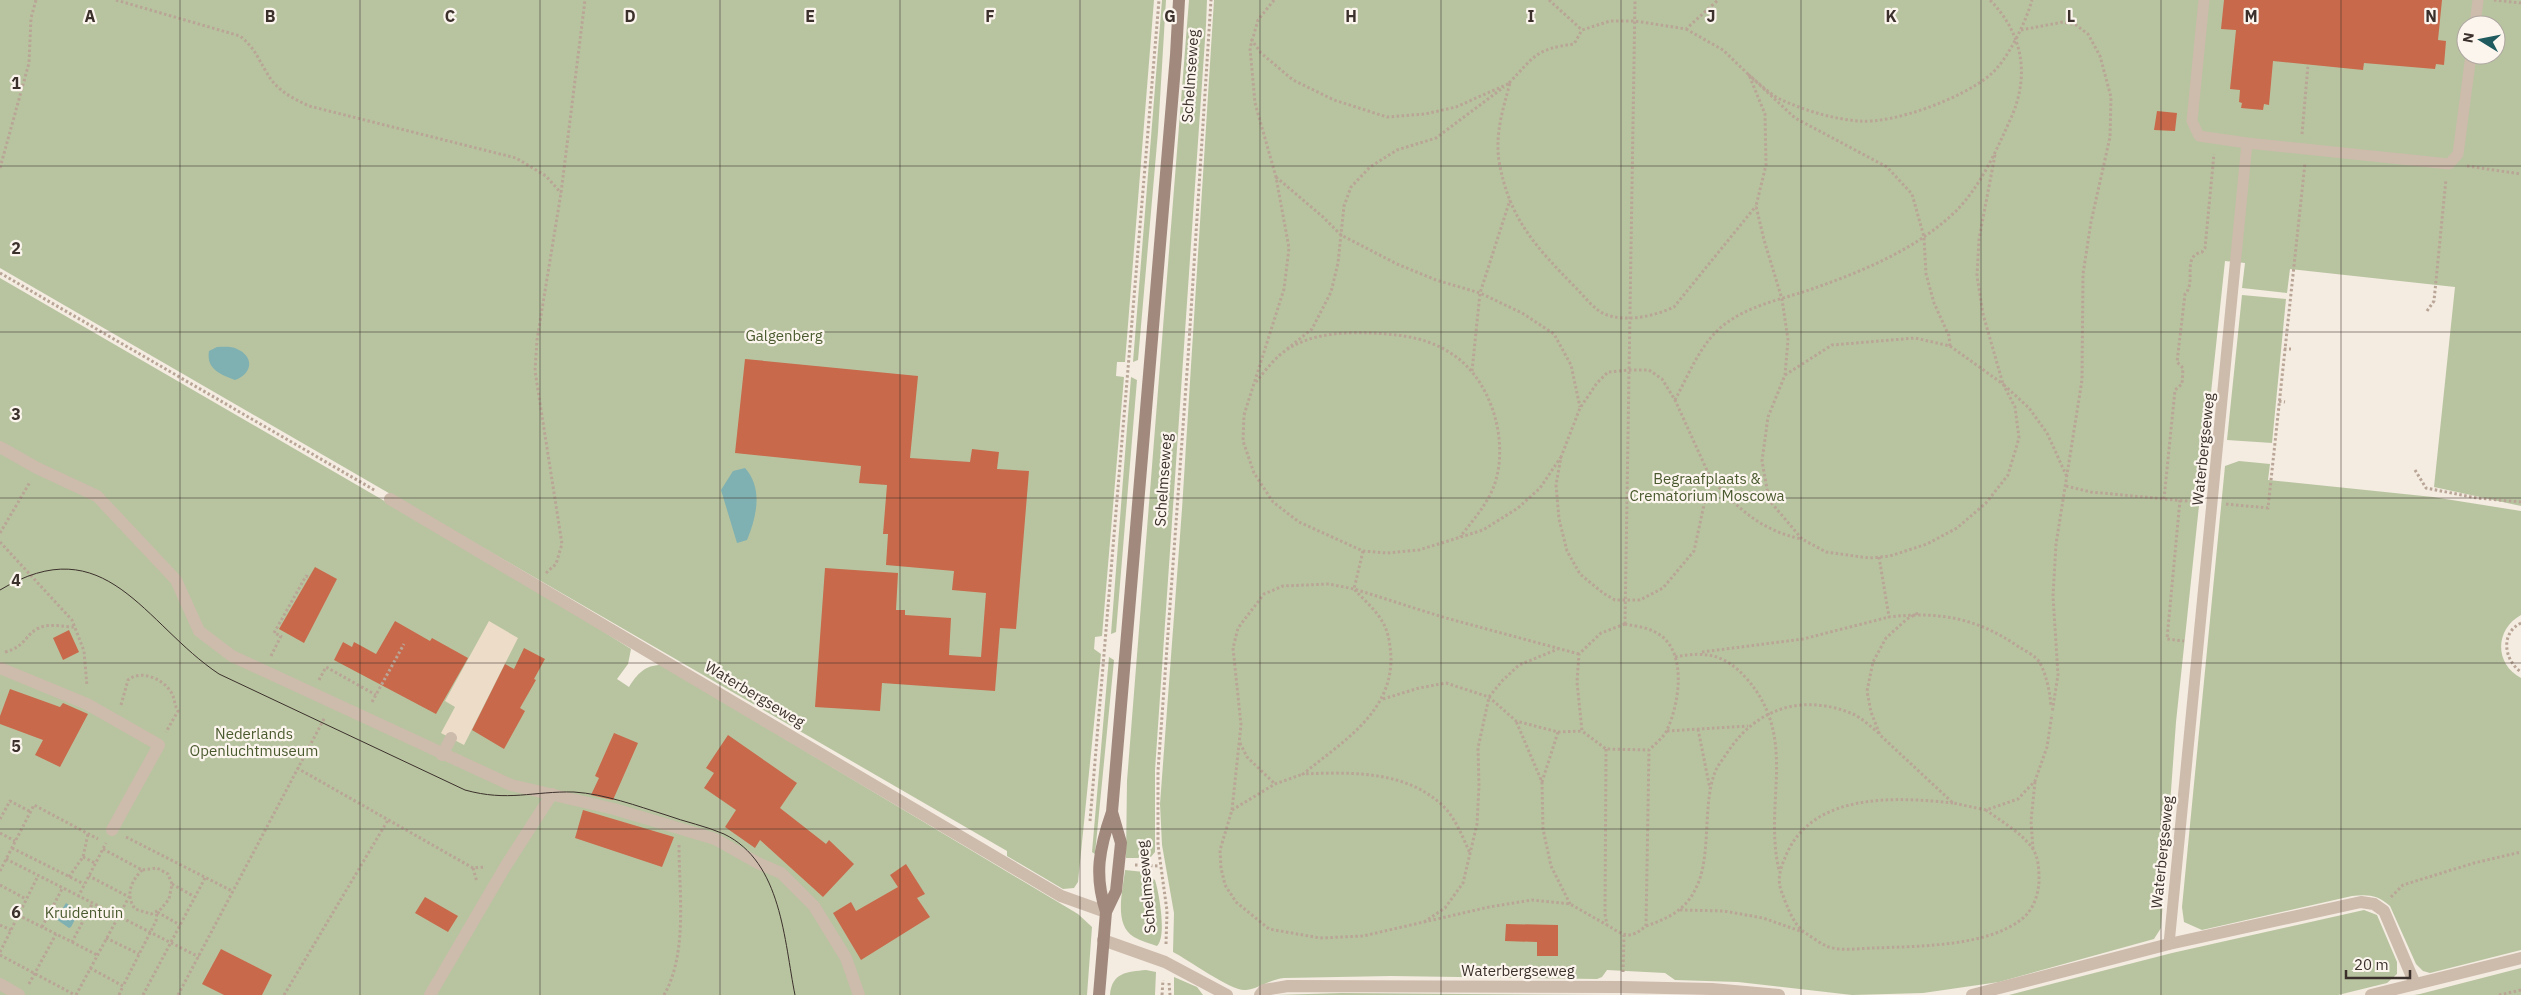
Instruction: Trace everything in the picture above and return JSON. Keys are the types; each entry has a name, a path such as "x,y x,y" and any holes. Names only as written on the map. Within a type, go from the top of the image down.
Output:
{"main road":[{"name":"Schelmseweg","path":"1106,912 1098,888 1100,862 1102,840 1112,812 1179,0"},
{"name":"Schelmseweg","path":"1099,995 1106,912 1116,891 1121,843 1112,812"}],"street":[{"path":"0,447 37,468 96,496 176,580 199,631 219,648 263,671 442,755 511,785 682,828 716,839 758,863 781,873 814,906 846,958 859,995"},
{"name":"Waterbergseweg","path":"390,499 1061,896 1106,912"},
{"path":"0,668 87,704 159,745 112,830"},
{"path":"442,755 451,738"},
{"path":"430,995 552,794"},
{"path":"1972,995 2169,944 2353,904 2369,903 2380,907 2387,916 2415,984"},
{"path":"1103,940 1165,962 1225,995"},
{"path":"2371,995 2521,958"},
{"path":"0,984 24,991"},
{"name":"Waterbergseweg","path":"1260,995 1264,990 1288,986 1622,987 1712,989 1778,995"}],"lane":[{"path":"2204,0 2192,121 2199,136 2303,150 2450,164 2458,154 2470,65"},
{"path":"2476,15 2478,0"},
{"name":"Waterbergseweg","path":"2169,944 2214,503 2247,143"}],"path":[{"path":"0,168 29,63 31,18 36,0"},
{"path":"116,0 240,36 254,47 267,74 275,85 309,106 516,158 546,176 561,193"},
{"path":"534,584 556,564 562,544 535,371 540,321 561,193 586,0"},
{"path":"1089,831 1129,369 1158,0"},
{"name":"Schelmseweg","path":"1165,962 1167,911 1159,866 1158,771 1188,358 1211,0"},
{"path":"1274,0 1258,20 1251,38 1255,102 1276,177 1289,248 1284,289 1244,415 1243,441 1258,480 1273,502 1299,522 1363,551 1387,553 1418,550 1483,530 1518,508 1540,488 1561,457"},
{"path":"1549,0 1582,30"},
{"path":"1625,624 1635,0"},
{"path":"1686,29 1718,0"},
{"path":"1675,400 1707,341 1724,325 1745,311 1848,276 1895,255 1924,237 1955,212 1982,178 2013,114 2021,86 2021,58 2016,40 2005,16 1990,0"},
{"path":"1749,75 1781,100 1831,117 1861,121 1901,116 1946,100 1990,75 2016,40 2032,0"},
{"path":"2493,0 2521,3"},
{"path":"1254,383 1287,349 1312,329 1331,292 1341,236 1344,206 1351,188 1370,167 1397,150 1436,138 1510,83 1533,57 1550,47 1574,44 1582,30 1610,21 1635,21 1686,29 1723,50 1795,118 1888,167 1912,194 1924,237 1926,274 1934,303 1949,336 1950,346"},
{"path":"1680,910 1724,911 1763,918 1803,932 1827,946 1843,949 1959,942 1995,932 2022,919 2032,907 2038,892 2039,869 2033,849 2032,821 2035,781 2047,747 2058,675 2052,596 2056,544 2068,478 2082,380 2083,274 2091,222 2110,137 2111,97 2100,56 2088,34 2076,25 2063,22 2021,30"},
{"path":"1251,38 1261,53 1293,80 1334,100 1387,118 1426,114 1456,107 1510,83"},
{"path":"2066,486 2090,492 2268,508 2303,150 2308,65"},
{"path":"1510,83 1498,129 1499,159 1510,200 1520,224 1549,262 1595,307 1607,315 1630,317 1657,314 1674,307 1756,206 1766,165 1765,114 1749,75"},
{"path":"2164,499 2175,390 2182,384 2183,368 2177,362 2185,294 2189,290 2191,282 2189,276 2191,258 2195,254 2202,252 2204,248 2215,139"},
{"path":"1710,477 1694,551 1663,588 1640,600 1616,600 1603,593 1580,574 1567,551 1559,519 1556,485 1561,457 1580,408 1597,383 1608,372 1649,370 1662,379 1675,400 1710,477 1732,502 1756,522 1784,536 1802,539 1826,552 1869,558 1890,556 1927,544 1957,528 1986,503 2008,475 2019,438 2015,407 2003,384 1983,314 1977,276 1979,239 1996,151"},
{"path":"2428,311 2434,300 2447,169 2450,164 2521,174"},
{"path":"1276,177 1324,217 1341,236 1436,280 1480,294 1522,313 1554,334 1571,365 1580,408"},
{"path":"1472,371 1475,321 1480,294 1510,200"},
{"path":"1756,206 1782,299 1788,340 1785,375 1768,417 1762,461 1769,500 1802,539"},
{"path":"0,273 390,499"},
{"path":"1287,349 1314,338 1353,332 1398,334 1425,341 1453,354 1472,371 1490,401 1497,426 1500,456 1495,483 1484,507 1460,538"},
{"path":"1785,375 1832,345 1915,338 1950,346 2003,384 2029,408 2047,434 2068,478"},
{"path":"2284,349 2291,350"},
{"path":"2279,401 2285,402"},
{"path":"0,533 37,468"},
{"path":"2415,470 2426,488 2477,498 2521,502"},
{"path":"2180,500 2167,639 2200,642"},
{"path":"0,542 72,620 84,651 87,704"},
{"path":"1354,590 1363,551"},
{"path":"1879,557 1889,617"},
{"path":"263,671 281,636 274,633 306,576 310,578"},
{"path":"1579,654 1329,584 1283,586 1264,594 1247,612 1238,628 1233,648 1241,724 1240,742 1232,810 1220,850 1225,885 1236,902 1269,929 1320,938 1363,936 1489,907 1532,900 1570,904 1624,935 1636,934 1646,926 1668,918 1680,910 1696,888 1705,853 1710,789 1715,771 1748,726 1788,706 1811,704 1855,714 1953,803"},
{"path":"1303,774 1373,714 1383,699 1391,668 1390,641 1382,621 1354,590"},
{"path":"1675,657 1699,652 1803,639 1889,617 1918,614 1957,618 1996,631 2040,661 2050,692 2052,713"},
{"path":"1880,735 1871,712 1867,691 1872,662 1886,638 1907,620 1918,614"},
{"path":"2521,623 2510,632 2506,643 2507,654 2511,664 2521,672"},
{"path":"1582,731 1576,682 1579,654 1601,633 1625,624 1656,632 1674,650 1678,694 1667,731 1649,750 1646,926"},
{"path":"0,654 18,648 38,628 46,626 75,627"},
{"path":"364,717 404,644"},
{"path":"1421,923 1445,908 1463,883 1477,824 1480,786 1478,748 1489,697 1519,665 1559,649"},
{"path":"1699,652 1717,657 1739,670 1754,687 1769,714 1777,746 1778,774 1774,818 1774,850 1779,871 1780,888 1788,909 1803,932"},
{"path":"312,694 326,667 376,695"},
{"path":"118,720 128,680 137,675 144,674 154,679 170,690 178,711 159,745"},
{"path":"1383,699 1418,688 1446,683 1489,697 1516,721 1542,782"},
{"path":"178,995 332,703"},
{"path":"1516,721 1558,732 1582,731 1606,749 1649,750"},
{"path":"1667,731 1748,726"},
{"path":"1698,729 1710,789"},
{"path":"1558,732 1542,782 1543,829 1551,866 1570,904"},
{"path":"1240,742 1247,757 1275,784"},
{"path":"1606,749 1605,914 1607,925"},
{"path":"297,768 473,868 506,867"},
{"path":"1232,810 1275,784 1303,774 1351,772 1392,778 1419,790 1445,808 1459,827 1470,853"},
{"path":"1986,810 2018,799 2035,781"},
{"path":"1779,871 1789,849 1804,828 1826,814 1855,803 1883,799 1916,799 1953,803 1986,810 2033,849"},
{"path":"0,819 10,801 31,812"},
{"path":"0,871 34,805 106,843 78,897"},
{"path":"284,995 388,820"},
{"path":"664,995 672,976 679,937 680,837 682,828"},
{"path":"112,830 232,891"},
{"path":"0,833 15,841"},
{"path":"69,876 83,857 88,834"},
{"path":"12,848 84,884"},
{"path":"88,876 129,897 135,909 151,914 157,912 169,899 172,884 168,874 163,870 152,868 142,870 103,849"},
{"path":"2380,907 2403,885 2474,863 2521,852"},
{"path":"83,857 96,863"},
{"path":"6,859 199,957"},
{"path":"38,876 0,954 76,995 117,916 129,897 133,882 142,870"},
{"path":"143,995 206,878"},
{"path":"172,884 195,897"},
{"path":"0,885 26,899"},
{"path":"42,927 62,889"},
{"path":"72,942 92,904"},
{"path":"157,912 180,925"},
{"path":"119,995 156,921 157,912"},
{"path":"18,915 97,955"},
{"path":"0,925 11,930"},
{"path":"24,991 56,934"},
{"path":"1622,987 1624,935"},
{"path":"106,938 139,954"},
{"path":"90,968 123,986"},
{"path":"2499,995 2521,990"}],"green space":[{"name":"Galgenberg","path":"0,0 1154,0 1125,362 1117,362 1116,376 1124,377 1102,636 1095,637 1094,649 1101,654 1078,882 1074,888 1063,889 1007,856 1007,851 0,268"},
{"path":"1162,0 1166,0 1158,132 1138,360 1133,362"},
{"path":"1189,0 1207,0 1155,770 1155,852 1150,858 1126,858 1127,781"},
{"name":"Begraafplaats & Crematorium Moscowa","path":"1214,0 2521,0 2521,506 2434,487 2455,287 2290,269 2287,293 2242,288 2245,263 2225,261 2176,722 2161,928 2154,939 1999,982 1923,993 1852,995 1738,982 1675,980 1665,973 1607,970 1602,977 1597,979 1391,976 1284,978 1246,990 1231,986 1173,952 1174,913 1162,845 1160,804 1182,509"},
{"name":"Nederlands Openluchtmuseum","path":"0,278 531,586 631,649 628,664 617,679 629,687 642,671 655,665 661,665 1078,914 1092,927 1087,995 0,995"},
{"path":"2242,295 2286,299 2272,443 2227,440"},
{"path":"1131,377 1137,380 1116,632 1111,634"},
{"path":"2239,461 2270,464 2268,480 2433,497 2521,511 2521,615 2512,621 2506,629 2502,637 2501,646 2502,656 2506,664 2512,672 2521,678 2521,950 2430,973 2423,971 2416,964 2390,906 2377,897 2368,895 2352,896 2202,930 2184,922 2182,907 2225,466"},
{"path":"1109,657 1114,660 1095,854 1092,852"},
{"path":"1125,870 1144,872 1155,880 1162,924 1160,941 1157,946 1134,937 1123,924 1121,897"},
{"path":"2364,910 2377,915 2397,962 2397,974 2387,983 2338,995 2009,995 2172,953"},
{"path":"2521,968 2521,995 2414,995 2420,994"},
{"path":"1146,970 1156,972 1155,995 1110,995 1111,987 1117,978 1127,973"},
{"path":"1174,977 1197,987 1203,995 1174,995"},
{"path":"1341,993 1604,995 1276,995"}],"shaded area":[{"path":"489,621 518,638 464,745 441,733 455,707 445,701"}],"water":[{"path":"217,347 232,347 243,352 249,361 248,370 245,374 235,380 215,370 210,362 209,351"},
{"path":"745,468 754,484 756,512 747,540 737,543 721,490 733,471"},
{"path":"66,903 79,912 69,928 56,919"}],"building":[{"path":"2224,0 2442,0 2438,40 2446,41 2444,65 2436,64 2435,69 2364,63 2363,70 2273,61 2269,105 2264,104 2263,110 2241,108 2242,103 2239,102 2240,90 2230,89 2236,30 2221,29"},
{"path":"2157,111 2177,113 2175,131 2154,130"},
{"path":"745,359 918,376 910,458 970,462 972,449 999,452 997,469 1029,471 1016,629 1000,628 995,691 882,683 880,711 815,707 825,568 898,573 896,610 905,610 905,615 951,618 949,655 981,657 986,593 952,590 954,571 886,565 888,534 883,534 887,485 859,483 861,466 735,453"},
{"path":"315,567 337,579 304,643 279,629"},
{"path":"395,621 430,641 432,638 468,658 436,714 334,660 343,642 352,647 354,642 376,654"},
{"path":"69,630 79,652 63,660 53,638"},
{"path":"524,648 545,659 534,679 536,680 520,708 525,711 504,749 472,730 505,664 514,669"},
{"path":"10,689 60,707 63,703 88,714 60,767 35,755 43,740 0,724 0,716"},
{"path":"614,733 638,743 613,800 591,795 599,778 595,776"},
{"path":"728,735 797,783 780,808 826,844 829,840 854,864 823,897 760,840 755,848 725,827 736,810 704,788 714,773 706,768"},
{"path":"583,810 674,837 662,867 575,838"},
{"path":"906,864 925,894 917,898 930,917 861,960 833,913 851,902 856,911 898,887 890,875"},
{"path":"425,897 458,916 448,932 415,913"},
{"path":"1506,924 1558,925 1558,956 1537,956 1537,942 1505,941"},
{"path":"221,949 272,975 262,995 224,995 202,984"}],"tram line":[{"path":"0,590 37,573 68,569 96,575 121,589 192,653 219,674 465,790 508,796 559,792 586,793 632,804 724,834 743,847 758,863 769,883 783,928 795,995"}],"park label":[{"name":"Kruidentuin","path":"84,912"}]}
